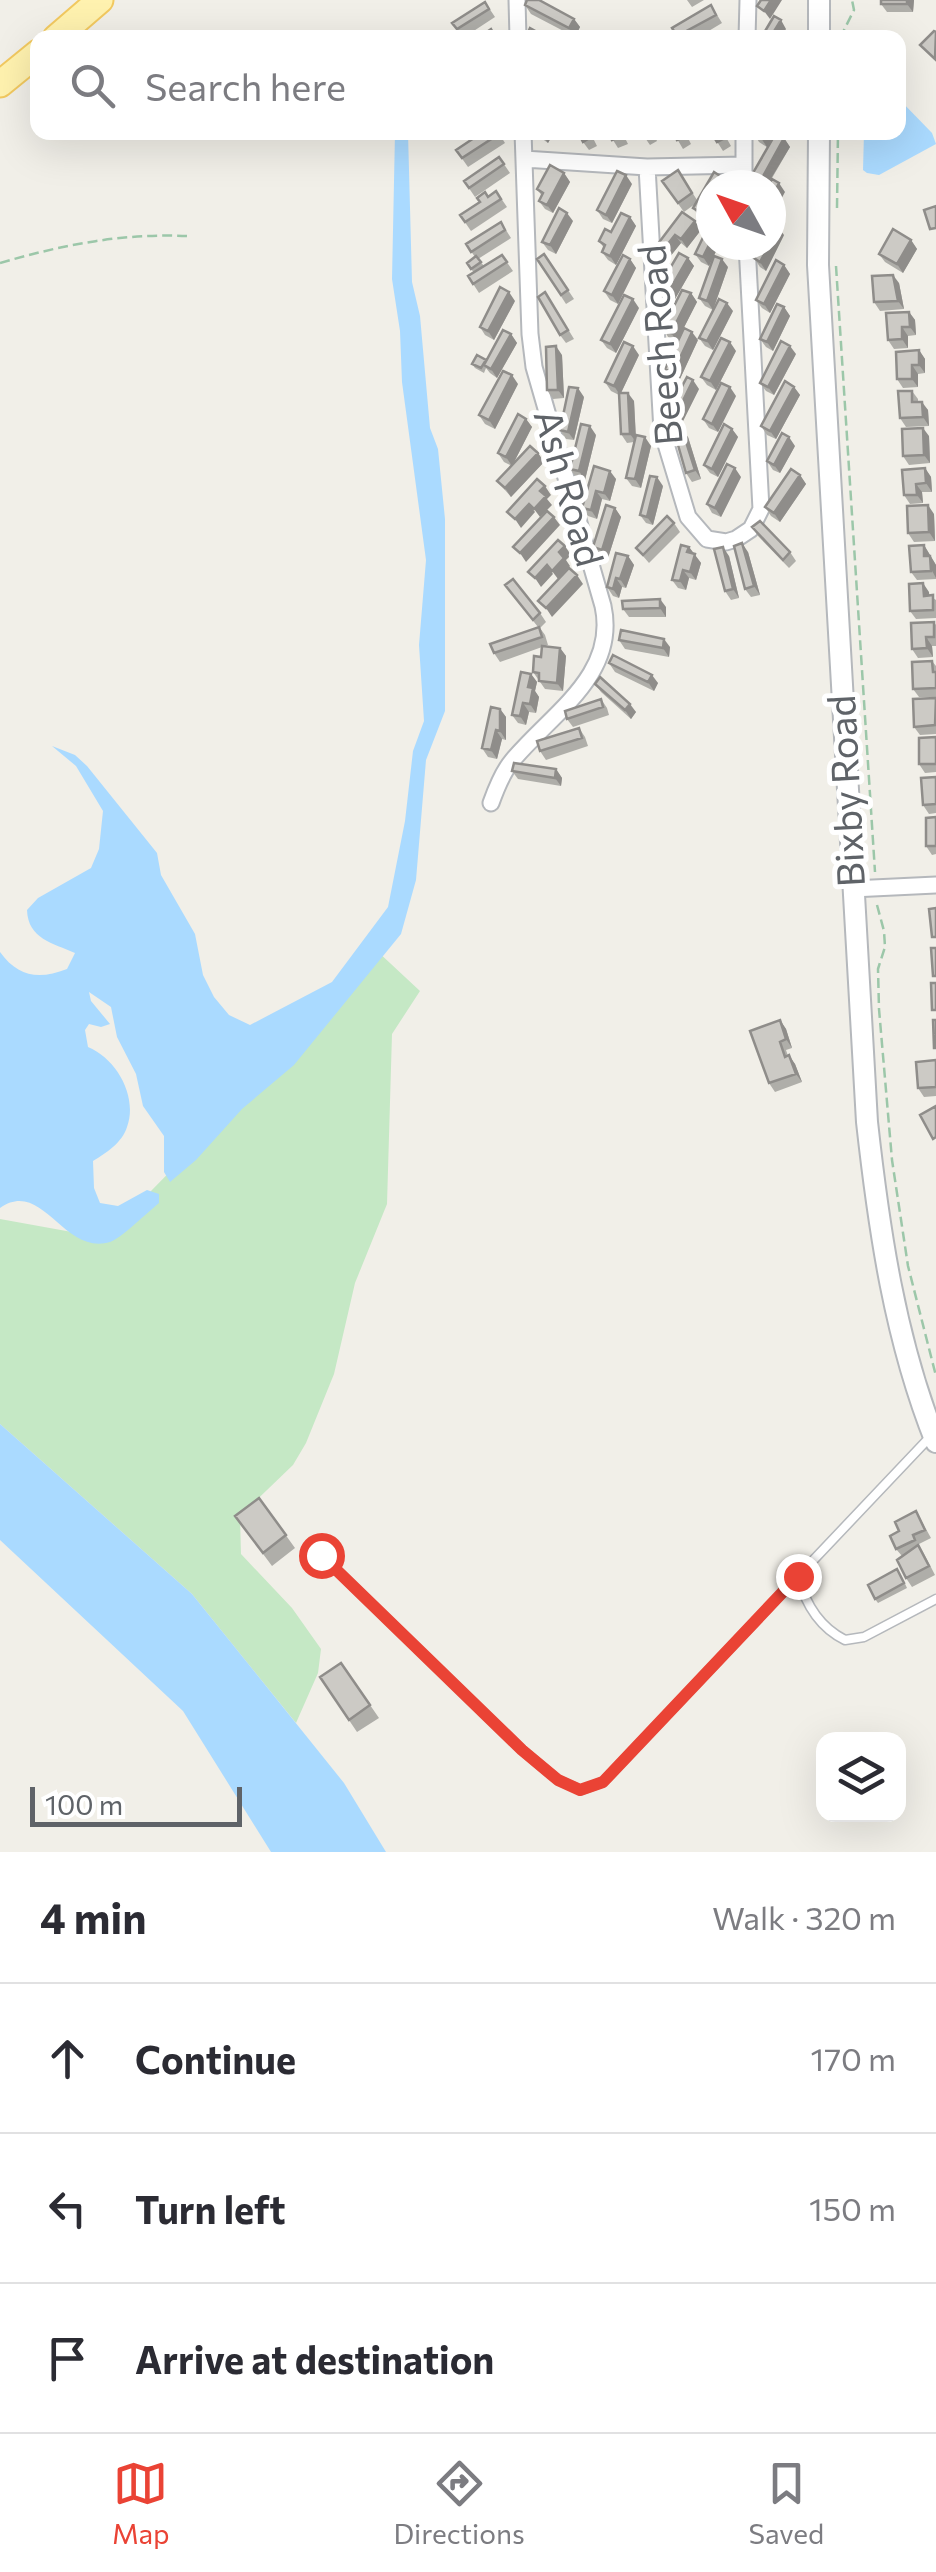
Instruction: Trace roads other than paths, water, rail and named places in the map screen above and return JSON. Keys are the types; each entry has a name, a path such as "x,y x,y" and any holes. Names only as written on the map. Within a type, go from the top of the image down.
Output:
{"main road":[{"path":"65,30 100,0"},
{"path":"0,84 30,60"}],"street":[{"path":"516,0 518,30"},
{"path":"747,30 748,0"},
{"path":"819,0 819,30"},
{"name":"Ash Road","path":"491,803 510,764 580,690 601,658 606,632 603,606 534,367 523,140"},
{"path":"743,170 744,140"},
{"name":"Bixby Road","path":"819,140 818,265 864,1092 878,1213 897,1312 934,1438"},
{"path":"524,159 647,167 743,164"},
{"name":"Beech Road","path":"647,167 662,430 688,518 699,534 718,542 744,535 761,509 748,260"},
{"path":"852,889 936,885"}],"lane":[{"path":"321,1555 522,1750 558,1780 580,1790 603,1782 934,1438"},
{"path":"798,1576 811,1610 845,1640 864,1638 936,1599"}],"water":[{"path":"906,106 932,133 936,144 879,175 863,170 864,140 906,140"},
{"path":"395,140 408,140 412,282 420,316 430,428 438,449 445,519 445,711 426,760 416,880 401,934 294,1065 242,1109 196,1160 170,1182 164,1172 164,1136 143,1106 136,1074 117,1037 111,1007 89,992 91,1001 110,1024 89,1024 85,1030 88,1047 116,1070 130,1104 121,1138 93,1161 94,1188 100,1203 118,1206 147,1190 159,1194 159,1203 120,1236 110,1242 94,1243 79,1238 29,1203 15,1201 0,1208 0,952 14,967 30,974 67,969 75,953 37,934 27,910 38,898 91,868 99,849 103,811 76,766 52,746 75,755 87,766 157,853 161,875 195,934 203,975 229,1015 250,1025 332,982 388,907 405,821 413,751 424,721 419,645 426,560 392,279"},
{"path":"0,1424 192,1594 344,1783 386,1852 271,1852 183,1711 0,1540"}]}
